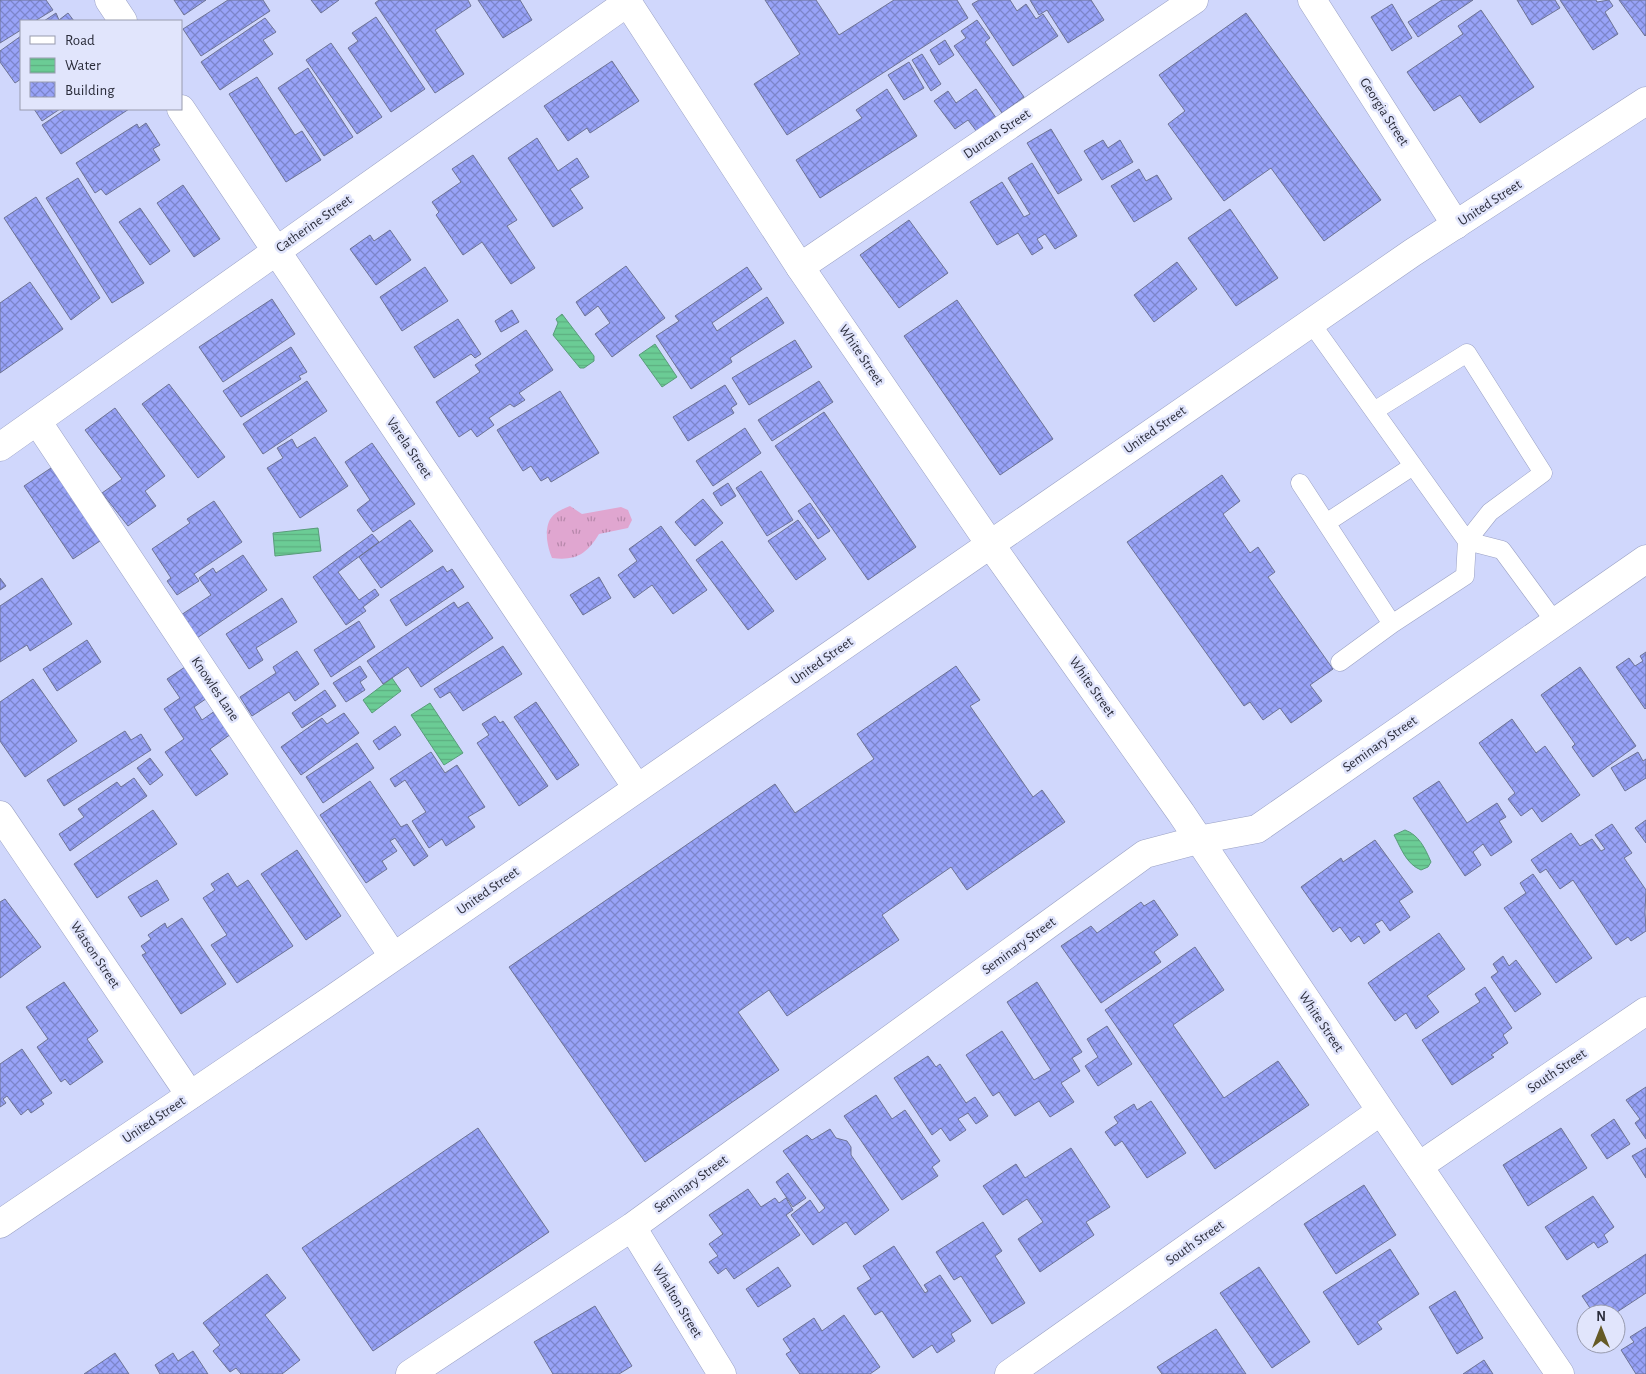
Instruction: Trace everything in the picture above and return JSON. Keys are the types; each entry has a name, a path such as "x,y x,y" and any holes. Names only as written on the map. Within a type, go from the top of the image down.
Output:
{"street":[{"path":"109,0 122,20"},
{"name":"Duncan Street","path":"800,268 1194,0"},
{"name":"Georgia Street","path":"1312,0 1456,225"},
{"name":"White Street","path":"627,1 800,268 990,544 1176,805 1560,1374"},
{"name":"Catherine Street","path":"0,447 627,1"},
{"name":"United Street","path":"0,1224 393,956 1311,323 1456,225 1646,101"},
{"name":"Varela Street","path":"182,110 637,788"},
{"name":"Knowles Lane","path":"37,421 393,956"},
{"name":"Seminary Street","path":"410,1374 632,1228 1145,854 1198,840 1257,829 1646,559"},
{"name":"Watson Street","path":"0,815 190,1095"},
{"name":"South Street","path":"1418,1166 1646,1011"},
{"name":"South Street","path":"1009,1374 1381,1111"},
{"name":"Whalton Street","path":"632,1228 722,1374"}],"lane":[{"path":"1311,323 1468,541 1502,550 1554,622"},
{"path":"1340,662 1392,624 1465,576 1468,541 1490,512 1543,473 1467,353 1374,411"},
{"path":"1326,523 1413,466"},
{"path":"1300,483 1392,624"}],"green space":[{"path":"570,506 582,514 621,507 628,510 632,520 628,528 599,534 590,547 580,555 560,559 552,558 547,539 549,522 555,514"}],"water":[{"path":"562,314 594,356 594,361 584,368 580,368 553,335 558,323 556,319"},
{"path":"655,344 677,377 662,387 639,355"},
{"path":"318,528 321,551 275,556 273,533"},
{"path":"392,678 401,691 372,713 363,700"},
{"path":"430,703 463,753 444,765 411,715"},
{"path":"1405,830 1414,835 1424,847 1431,862 1428,867 1421,870 1411,864 1404,855 1394,835"}],"building":[{"path":"0,0 46,0 53,10 37,20 20,20 20,31 0,43"},
{"path":"174,0 206,0 184,15"},
{"path":"228,0 263,0 270,11 201,56 183,29"},
{"path":"311,0 339,0 321,13"},
{"path":"379,0 468,0 471,6 435,30 464,74 435,93 375,3"},
{"path":"478,0 520,0 532,20 503,38"},
{"path":"765,0 816,0 839,35 894,0 957,0 968,18 787,135 754,84 800,54"},
{"path":"979,0 1010,0 1017,11 1026,4 1036,19 1043,14 1058,36 1013,66 972,4"},
{"path":"1030,0 1091,0 1104,20 1068,43 1047,10 1039,15"},
{"path":"1442,0 1473,0 1418,37 1408,22"},
{"path":"1517,0 1555,0 1560,8 1532,25"},
{"path":"1560,0 1596,0 1597,2 1609,0 1613,6 1605,12 1618,34 1593,50"},
{"path":"1619,0 1646,0 1645,36"},
{"path":"1392,4 1412,38 1392,51 1371,17"},
{"path":"1481,10 1534,87 1480,123 1460,95 1434,111 1407,72 1463,34 1458,26"},
{"path":"56,13 59,20 46,20"},
{"path":"68,13 73,20 59,20"},
{"path":"1246,13 1381,200 1324,241 1271,168 1224,201 1168,124 1185,111 1159,75"},
{"path":"376,17 425,89 391,112 348,48 358,41 352,33"},
{"path":"265,18 276,32 263,40 273,54 220,90 201,62"},
{"path":"977,20 990,38 985,42 1024,97 1002,113 954,46 966,38 961,31"},
{"path":"20,37 20,80 15,83 0,62 0,51"},
{"path":"945,40 954,55 939,65 930,50"},
{"path":"331,43 382,117 357,134 306,60"},
{"path":"922,54 941,84 931,91 912,60"},
{"path":"612,61 639,101 590,133 587,128 568,141 544,106"},
{"path":"909,62 924,88 904,100 888,75"},
{"path":"308,68 353,137 324,156 278,88"},
{"path":"257,77 295,135 302,131 321,160 286,182 229,94"},
{"path":"887,89 917,136 820,198 796,160 862,118 856,110"},
{"path":"976,89 999,122 980,136 968,120 955,129 934,101 948,91 956,103"},
{"path":"35,110 58,110 42,121"},
{"path":"64,110 127,110 61,154 42,125"},
{"path":"146,123 160,145 153,149 160,160 106,195 101,189 95,193 76,163 137,124 139,128"},
{"path":"1051,129 1082,180 1058,194 1027,143"},
{"path":"537,138 558,171 577,158 589,177 570,189 583,208 553,227 508,158"},
{"path":"1103,140 1108,148 1120,140 1133,162 1102,180 1084,151"},
{"path":"473,155 517,220 507,226 535,268 511,284 482,242 463,255 436,215 439,212 432,202 461,182 452,169"},
{"path":"1032,163 1077,236 1055,249 1045,234 1037,239 1043,248 1032,255 1018,233 997,245 970,202 1002,182 1024,217 1030,214 1008,178"},
{"path":"1139,169 1146,181 1157,175 1172,199 1134,222 1111,186"},
{"path":"78,178 144,283 112,303 46,198"},
{"path":"183,185 220,239 194,257 157,203"},
{"path":"36,197 100,298 71,320 4,218"},
{"path":"140,208 170,251 150,265 119,222"},
{"path":"1230,209 1278,278 1236,306 1188,238"},
{"path":"909,220 948,273 899,308 860,255"},
{"path":"390,230 411,260 376,285 350,249 370,235 374,241"},
{"path":"1177,262 1197,289 1154,322 1134,295"},
{"path":"626,266 665,318 612,357 595,334 610,323 598,306 585,316 576,302"},
{"path":"425,267 448,301 402,331 380,297"},
{"path":"747,267 762,289 712,323 717,331 767,297 784,323 730,358 732,362 691,389 656,336 679,321 675,316"},
{"path":"30,282 63,329 0,373 0,303"},
{"path":"272,299 295,334 223,382 199,347"},
{"path":"957,300 1053,439 1000,475 904,336"},
{"path":"512,310 519,322 501,332 495,321"},
{"path":"458,319 481,354 475,358 471,354 434,378 414,347"},
{"path":"526,330 553,370 519,393 525,400 514,407 510,404 489,418 494,425 477,437 471,429 459,437 436,402 480,372 475,365"},
{"path":"795,340 812,367 749,405 732,378"},
{"path":"291,347 307,372 299,376 301,379 241,417 223,391"},
{"path":"307,381 327,411 263,454 243,424"},
{"path":"819,381 833,402 772,441 758,420"},
{"path":"169,384 225,457 198,478 142,404"},
{"path":"725,385 737,404 731,408 734,413 688,441 673,417"},
{"path":"560,391 599,453 551,482 548,477 541,481 531,466 523,471 497,430"},
{"path":"115,408 165,476 145,491 156,506 128,526 102,493 122,479 85,430"},
{"path":"824,412 916,547 868,580 775,446"},
{"path":"745,428 761,453 713,486 696,461"},
{"path":"315,437 348,486 300,518 267,468 283,458 277,448 292,439 297,448"},
{"path":"372,443 415,504 373,532 357,510 370,500 345,462"},
{"path":"54,466 103,539 73,559 24,486"},
{"path":"761,471 793,520 767,536 736,488"},
{"path":"1222,475 1240,501 1223,514 1250,553 1258,547 1275,572 1268,577 1333,669 1310,685 1322,701 1291,723 1280,708 1263,720 1250,702 1244,706 1127,542"},
{"path":"728,483 736,496 721,506 713,493"},
{"path":"703,499 723,523 695,546 675,522"},
{"path":"214,501 242,542 194,574 199,581 177,595 167,581 171,578 152,549 190,523 187,519"},
{"path":"810,503 830,531 818,539 798,511"},
{"path":"410,520 433,551 381,588 359,557"},
{"path":"798,520 826,559 796,580 768,541"},
{"path":"661,526 707,590 673,614 652,585 634,598 618,575 637,561 629,549"},
{"path":"372,534 379,542 338,572 359,600 375,589 379,595 363,607 366,611 346,625 313,577"},
{"path":"722,541 774,611 748,630 696,560"},
{"path":"243,555 267,590 197,638 181,615 211,595 199,578 213,568 216,573"},
{"path":"443,566 447,572 452,569 464,587 406,626 390,600"},
{"path":"599,577 611,598 583,615 570,595"},
{"path":"0,578 6,586 0,590"},
{"path":"42,578 72,624 30,651 27,645 0,662 0,606"},
{"path":"282,598 297,622 256,648 263,660 249,669 226,634"},
{"path":"454,602 458,608 468,602 493,638 421,687 408,667 383,684 367,661"},
{"path":"359,621 375,647 331,677 314,650"},
{"path":"87,640 101,662 57,691 43,669"},
{"path":"503,646 522,674 463,711 450,692 440,698 434,689"},
{"path":"297,651 319,684 295,701 289,692 252,716 240,697 276,673 273,667"},
{"path":"1646,652 1645,709 1616,667 1629,658 1635,666 1643,661 1640,656"},
{"path":"191,663 213,694 194,707 202,720 222,706 238,729 210,749 228,774 196,796 165,752 184,739 164,709 180,698 167,679"},
{"path":"360,666 367,677 360,682 365,690 346,702 333,683"},
{"path":"956,666 980,700 970,706 1033,797 1042,790 1065,822 967,890 951,867 882,915 899,940 787,1016 769,990 738,1012 779,1070 645,1162 509,967 775,784 795,813 874,759 857,734"},
{"path":"1580,667 1636,746 1593,777 1572,747 1575,744 1541,695"},
{"path":"33,679 77,741 25,777 0,741 0,702"},
{"path":"325,690 336,706 302,728 292,713"},
{"path":"536,702 579,765 557,780 514,717"},
{"path":"344,713 359,733 301,775 281,747 322,718 327,724"},
{"path":"495,716 500,723 503,721 548,786 519,806 477,743 489,735 482,724"},
{"path":"1512,719 1536,753 1545,746 1580,795 1542,822 1532,808 1521,816 1508,799 1515,793 1479,743"},
{"path":"395,726 401,735 379,750 373,741"},
{"path":"125,731 131,740 141,734 151,750 64,806 47,780"},
{"path":"357,743 374,768 323,803 306,777"},
{"path":"431,752 445,773 457,765 485,807 468,817 475,827 446,846 442,839 429,848 412,821 426,812 405,780 395,787 390,779"},
{"path":"1638,752 1643,761 1646,759 1646,778 1625,791 1611,768"},
{"path":"150,758 163,775 150,785 137,768"},
{"path":"134,778 147,796 70,851 59,834 84,817 78,809 117,782 121,787"},
{"path":"370,781 401,827 407,824 428,856 414,866 395,838 390,841 397,851 382,861 387,869 366,883 320,815"},
{"path":"1439,781 1467,823 1497,803 1506,817 1499,821 1512,842 1491,856 1483,844 1473,852 1481,865 1465,876 1413,798"},
{"path":"153,810 177,844 97,898 74,864"},
{"path":"1646,820 1646,843 1635,828"},
{"path":"1612,824 1632,853 1624,858 1646,890 1646,931 1631,941 1628,937 1616,945 1573,880 1560,889 1546,869 1540,873 1531,860 1571,833 1580,846 1592,839 1601,851 1605,849 1595,835"},
{"path":"1375,840 1413,892 1399,901 1410,917 1390,931 1382,920 1375,924 1380,932 1364,944 1359,936 1351,942 1340,927 1333,932 1301,887 1341,858 1343,862"},
{"path":"297,850 341,916 306,940 261,874"},
{"path":"228,873 237,887 248,880 293,946 237,983 211,945 227,935 203,898 215,890 211,884"},
{"path":"1533,874 1592,958 1556,983 1504,908 1526,893 1520,883"},
{"path":"157,880 169,900 141,917 128,897"},
{"path":"5,899 41,947 0,978 0,902"},
{"path":"1154,900 1178,935 1154,952 1161,962 1101,1003 1061,946 1091,926 1097,933 1141,902 1144,906"},
{"path":"182,918 226,984 181,1014 142,955 146,953 141,946 151,939 148,935 165,923 167,928"},
{"path":"1439,933 1465,969 1427,996 1439,1012 1416,1029 1406,1013 1395,1021 1368,983"},
{"path":"1195,947 1224,990 1173,1025 1224,1098 1278,1061 1309,1105 1215,1169 1105,1010"},
{"path":"1503,956 1509,966 1516,960 1541,994 1515,1012 1491,977 1498,972 1493,964"},
{"path":"64,982 98,1031 87,1039 103,1062 70,1085 65,1079 61,1082 37,1047 48,1039 26,1007"},
{"path":"1037,982 1082,1052 1072,1058 1080,1071 1061,1083 1074,1102 1050,1117 1039,1101 1015,1116 999,1092 993,1096 966,1055 1002,1031 1034,1080 1051,1070 1007,1002"},
{"path":"1485,987 1512,1028 1503,1035 1508,1043 1491,1055 1494,1057 1452,1085 1422,1040 1480,1002 1475,994"},
{"path":"1107,1026 1132,1064 1098,1086 1085,1066 1098,1057 1087,1039"},
{"path":"22,1049 52,1093 41,1100 44,1104 31,1113 28,1109 21,1115 7,1096 3,1099 6,1103 0,1107 0,1064"},
{"path":"928,1056 936,1067 940,1064 966,1103 975,1097 988,1116 976,1124 968,1113 958,1119 966,1130 950,1141 941,1128 932,1135 894,1078"},
{"path":"1646,1087 1646,1139 1635,1123 1640,1119 1626,1100"},
{"path":"876,1095 892,1119 905,1110 940,1161 932,1167 938,1176 902,1200 844,1116"},
{"path":"1151,1101 1186,1153 1147,1178 1122,1141 1115,1146 1105,1132 1118,1123 1114,1117 1134,1104 1137,1110"},
{"path":"1614,1119 1630,1144 1607,1159 1591,1135"},
{"path":"478,1128 549,1232 373,1351 302,1248"},
{"path":"1561,1128 1587,1168 1528,1206 1503,1165"},
{"path":"830,1129 836,1138 847,1141 851,1147 851,1155 889,1210 855,1235 846,1222 813,1245 791,1215 810,1200 819,1213 825,1208 783,1151 807,1135 812,1140"},
{"path":"1071,1148 1110,1207 1086,1222 1094,1235 1040,1272 1018,1239 1043,1222 1027,1199 1003,1215 983,1186 1016,1164 1025,1178"},
{"path":"1646,1148 1646,1178 1632,1156"},
{"path":"788,1173 806,1198 793,1207 776,1182"},
{"path":"1364,1185 1396,1235 1336,1274 1304,1224"},
{"path":"748,1189 761,1207 775,1198 779,1203 786,1198 793,1210 786,1215 800,1235 734,1279 726,1268 718,1274 709,1262 718,1256 709,1244 723,1234 709,1215"},
{"path":"1593,1196 1614,1227 1604,1235 1608,1242 1598,1248 1594,1242 1567,1260 1545,1227"},
{"path":"983,1222 1002,1251 995,1256 1025,1303 992,1324 961,1276 954,1280 936,1252"},
{"path":"894,1246 925,1293 928,1291 924,1285 940,1275 971,1321 951,1334 955,1341 937,1353 932,1345 913,1358 882,1311 875,1315 857,1288 871,1279 863,1266"},
{"path":"1390,1249 1419,1294 1377,1322 1382,1329 1358,1345 1323,1292"},
{"path":"1646,1254 1646,1293 1626,1306 1626,1304 1587,1304 1582,1296"},
{"path":"778,1267 791,1286 758,1307 746,1289"},
{"path":"1259,1267 1310,1342 1272,1368 1220,1293"},
{"path":"267,1274 286,1298 265,1315 300,1360 282,1374 241,1374 236,1368 230,1372 213,1351 220,1345 203,1323"},
{"path":"1455,1291 1483,1338 1457,1354 1429,1307"},
{"path":"595,1306 632,1366 619,1374 553,1374 534,1342"},
{"path":"844,1315 880,1367 870,1374 800,1374 786,1354 791,1351 783,1339 814,1318 822,1331"},
{"path":"1646,1327 1646,1374 1636,1374 1624,1354 1626,1354 1626,1347 1634,1342 1630,1337"},
{"path":"1216,1329 1246,1374 1162,1374 1157,1367"},
{"path":"193,1351 208,1374 160,1374 155,1365 173,1353 178,1361"},
{"path":"115,1353 129,1374 84,1374"},
{"path":"1484,1360 1493,1374 1463,1374"}]}
